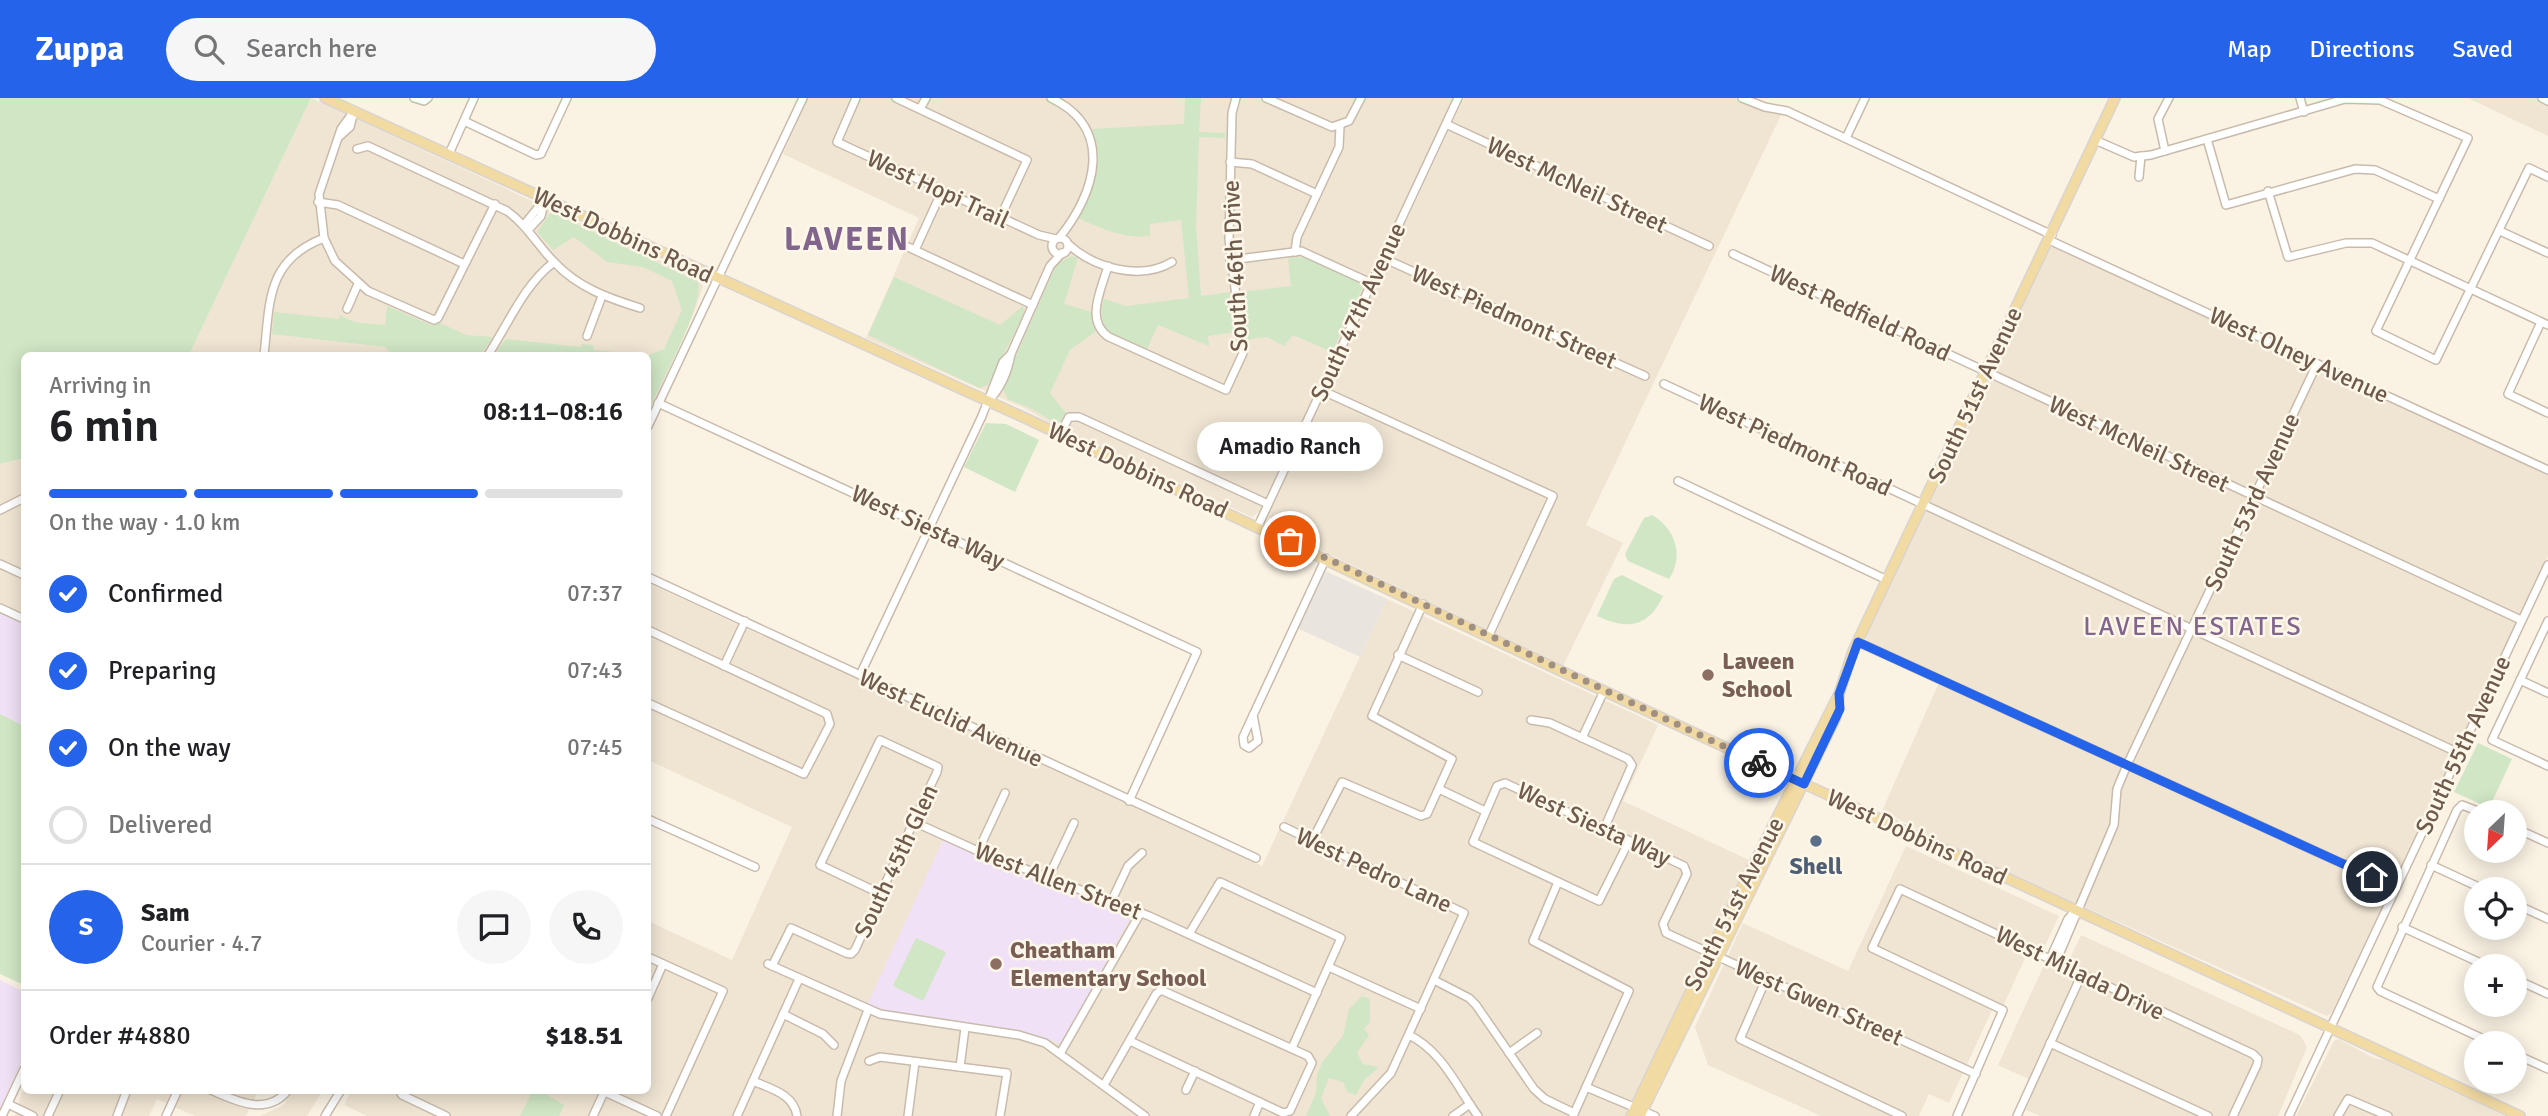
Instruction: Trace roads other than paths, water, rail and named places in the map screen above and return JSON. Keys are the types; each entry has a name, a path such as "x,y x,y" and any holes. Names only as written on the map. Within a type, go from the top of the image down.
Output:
{"main road":[{"name":"West Dobbins Road","path":"324,98 1060,434 1604,691 2520,1116"},
{"name":"South 51st Avenue","path":"1639,1114 1757,860 1840,709 1839,694 1858,642 1987,372 2113,98"},
{"name":"South 51st Avenue","path":"1713,955 1745,902 1800,782"},
{"path":"1745,902 1758,869 1757,860"}],"street":[{"path":"414,98 426,100"},
{"path":"449,154 474,98"},
{"path":"464,121 541,155 567,98"},
{"path":"651,419 803,98"},
{"name":"West Hopi Trail","path":"856,98 837,142 1055,243 1068,243 1081,254 1108,266 1153,270 1171,262"},
{"path":"896,98 1027,160 1000,218"},
{"path":"920,110 926,98"},
{"path":"860,675 988,401 1003,362 1011,354 1050,266 1055,243 1068,226 1094,163 1091,140 1078,116 1065,101 1051,98"},
{"name":"South 46th Drive","path":"1108,266 1096,312 1097,323 1109,337 1226,390 1242,353 1230,260 1230,162 1232,113 1236,98"},
{"path":"1266,98 1324,125 1340,126 1353,116 1361,98"},
{"name":"South 47th Avenue","path":"1258,526 1458,98"},
{"name":"West Olney Avenue","path":"1742,98 1765,107 1787,111 1846,138 2317,364 2548,470"},
{"path":"1846,138 1865,98"},
{"path":"2165,151 2158,119 2169,98"},
{"path":"2300,98 2304,112"},
{"path":"2542,98 2548,101"},
{"path":"2095,140 2120,152 2141,156 2345,99 2380,100 2468,138 2376,331 2436,360 2529,168 2548,177"},
{"path":"354,111 347,117 326,169 318,202 324,238 335,261 368,291 434,320 438,318 495,204"},
{"name":"West McNeil Street","path":"1446,124 1709,246"},
{"path":"1295,252 1297,237 1339,147 1340,126"},
{"path":"2207,139 2226,205 2268,191 2355,169 2375,170 2439,199"},
{"path":"356,149 368,146 495,204 526,228 554,262 580,285 640,309"},
{"path":"2139,177 2141,156"},
{"path":"1230,162 1252,164 1317,194"},
{"path":"942,191 912,249 1033,304"},
{"path":"2268,191 2288,257 2346,243 2372,243 2545,324 2508,394 2548,413"},
{"path":"526,228 541,216 545,199"},
{"path":"318,202 338,205 464,264"},
{"path":"1050,266 1063,253 1068,243 1068,226"},
{"path":"2500,231 2548,253"},
{"path":"264,352 270,300 277,276 300,249 324,238"},
{"name":"West Hopi Trail","path":"1055,243 1063,253 1081,254"},
{"path":"1230,260 1307,253 1371,282"},
{"name":"West Redfield Road","path":"1733,254 1987,372"},
{"name":"West Piedmont Street","path":"1383,258 1645,376"},
{"path":"490,352 530,283 554,262"},
{"path":"347,309 358,284"},
{"path":"587,336 602,296"},
{"name":"South 53rd Avenue","path":"2053,960 2074,922 2076,911 2110,838 2116,814 2117,789 2127,765 2317,364"},
{"name":"West McNeil Street","path":"1987,372 2522,620"},
{"name":"West Piedmont Road","path":"1664,384 2461,754"},
{"path":"1321,390 1553,496 1489,635"},
{"name":"West Siesta Way","path":"658,403 1197,652 1129,801"},
{"path":"1060,434 1069,417 1079,417 1268,504"},
{"path":"1678,481 1888,580"},
{"path":"0,510 21,500"},
{"path":"1253,715 1326,558"},
{"path":"0,564 21,574"},
{"name":"South 55th Avenue","path":"2289,1116 2394,887 2461,754 2548,565"},
{"name":"West Euclid Avenue","path":"651,578 1256,858"},
{"path":"1312,841 1342,782 1424,817 1439,789 1452,759 1372,716 1423,604"},
{"path":"0,608 21,618"},
{"path":"724,666 745,621"},
{"path":"2548,621 2492,740 2548,766"},
{"path":"651,631 827,713 830,719 804,774 651,703"},
{"path":"1858,642 2394,887"},
{"path":"1398,655 1478,692"},
{"path":"2520,680 2548,693"},
{"path":"1582,738 1604,691"},
{"path":"1531,720 1550,723 1628,759 1632,765 1604,829"},
{"name":"South 45th Glen","path":"799,979 770,965 791,928 851,954 881,894 938,767 880,740 820,865 881,894"},
{"name":"West Siesta Way","path":"1439,789 1485,811 1501,783 1686,869 1663,929"},
{"path":"978,851 1005,793"},
{"path":"2464,806 2457,810 2377,987 2380,991 2466,1031"},
{"path":"1485,811 1473,842 1599,901 1629,841"},
{"path":"651,820 755,867"},
{"name":"West Allen Street","path":"914,822 978,851 1140,912 1317,993"},
{"path":"1048,878 1074,823"},
{"name":"West Pedro Lane","path":"1284,827 1464,913 1434,980"},
{"path":"2527,833 2548,843"},
{"path":"1111,901 1128,866 1142,853"},
{"path":"2431,865 2464,880"},
{"path":"1189,934 1220,882 1341,938 1292,1048"},
{"path":"1351,1116 1387,1080 1434,980 1469,998 1540,1095 1573,1114 1629,991 1533,941 1558,882"},
{"name":"West Milada Drive","path":"1976,1074 2003,1010 1872,948 1900,889 2258,1059 2233,1116"},
{"path":"2527,909 2548,919"},
{"path":"1061,1052 1140,912"},
{"path":"2402,927 2464,955"},
{"name":"West Gwen Street","path":"1663,929 1666,933 1713,955 1767,977 1976,1074"},
{"path":"651,958 723,991 666,1116"},
{"path":"651,991 663,964"},
{"path":"1329,967 1421,1009"},
{"path":"2029,1116 2018,1114 2081,976"},
{"path":"1767,977 1740,1039 1902,1116"},
{"path":"737,1116 799,979 868,1010 894,1018 1033,1039 1061,1052 1145,1116"},
{"path":"2527,984 2548,994"},
{"path":"1104,1085 1130,1041 1161,990 1311,1059 1287,1113 1130,1041"},
{"path":"837,1116 841,1081 868,1010"},
{"path":"783,1014 823,1034 834,1045"},
{"path":"960,1067 965,1028"},
{"path":"1510,1053 1537,1033"},
{"path":"1409,1035 1434,1052 1478,1116"},
{"path":"2050,1043 2208,1116"},
{"path":"869,1061 880,1057 1007,1073 1000,1116"},
{"path":"2527,1059 2548,1069"},
{"path":"908,1116 915,1062"},
{"path":"1186,1090 1195,1071"},
{"path":"1957,1116 1976,1074"},
{"path":"2,1116 21,1076"},
{"path":"753,1081 792,1101 797,1116"},
{"path":"1586,1087 1639,1114 1655,1116"},
{"path":"48,1116 58,1094"},
{"path":"117,1116 125,1094"},
{"path":"166,1116 176,1094"},
{"path":"220,1094 250,1108 269,1107 284,1094"},
{"path":"325,1116 333,1112 340,1094"},
{"path":"401,1094 446,1116"},
{"path":"593,1116 604,1094"},
{"path":"611,1094 657,1116"},
{"path":"2338,1116 2348,1099 2388,1116"},
{"path":"1254,1116 1260,1102"},
{"path":"8,1104 33,1116"},
{"path":"1453,1116 1470,1104"}],"place":[{"name":"Amadio Ranch","path":"1290,541"},
{"name":"Laveen School","path":"1708,675"},
{"name":"Shell","path":"1816,841"},
{"name":"Cheatham Elementary School","path":"996,964"}],"district":[{"name":"LAVEEN","path":"847,239"},
{"name":"LAVEEN ESTATES","path":"2193,627"}]}
